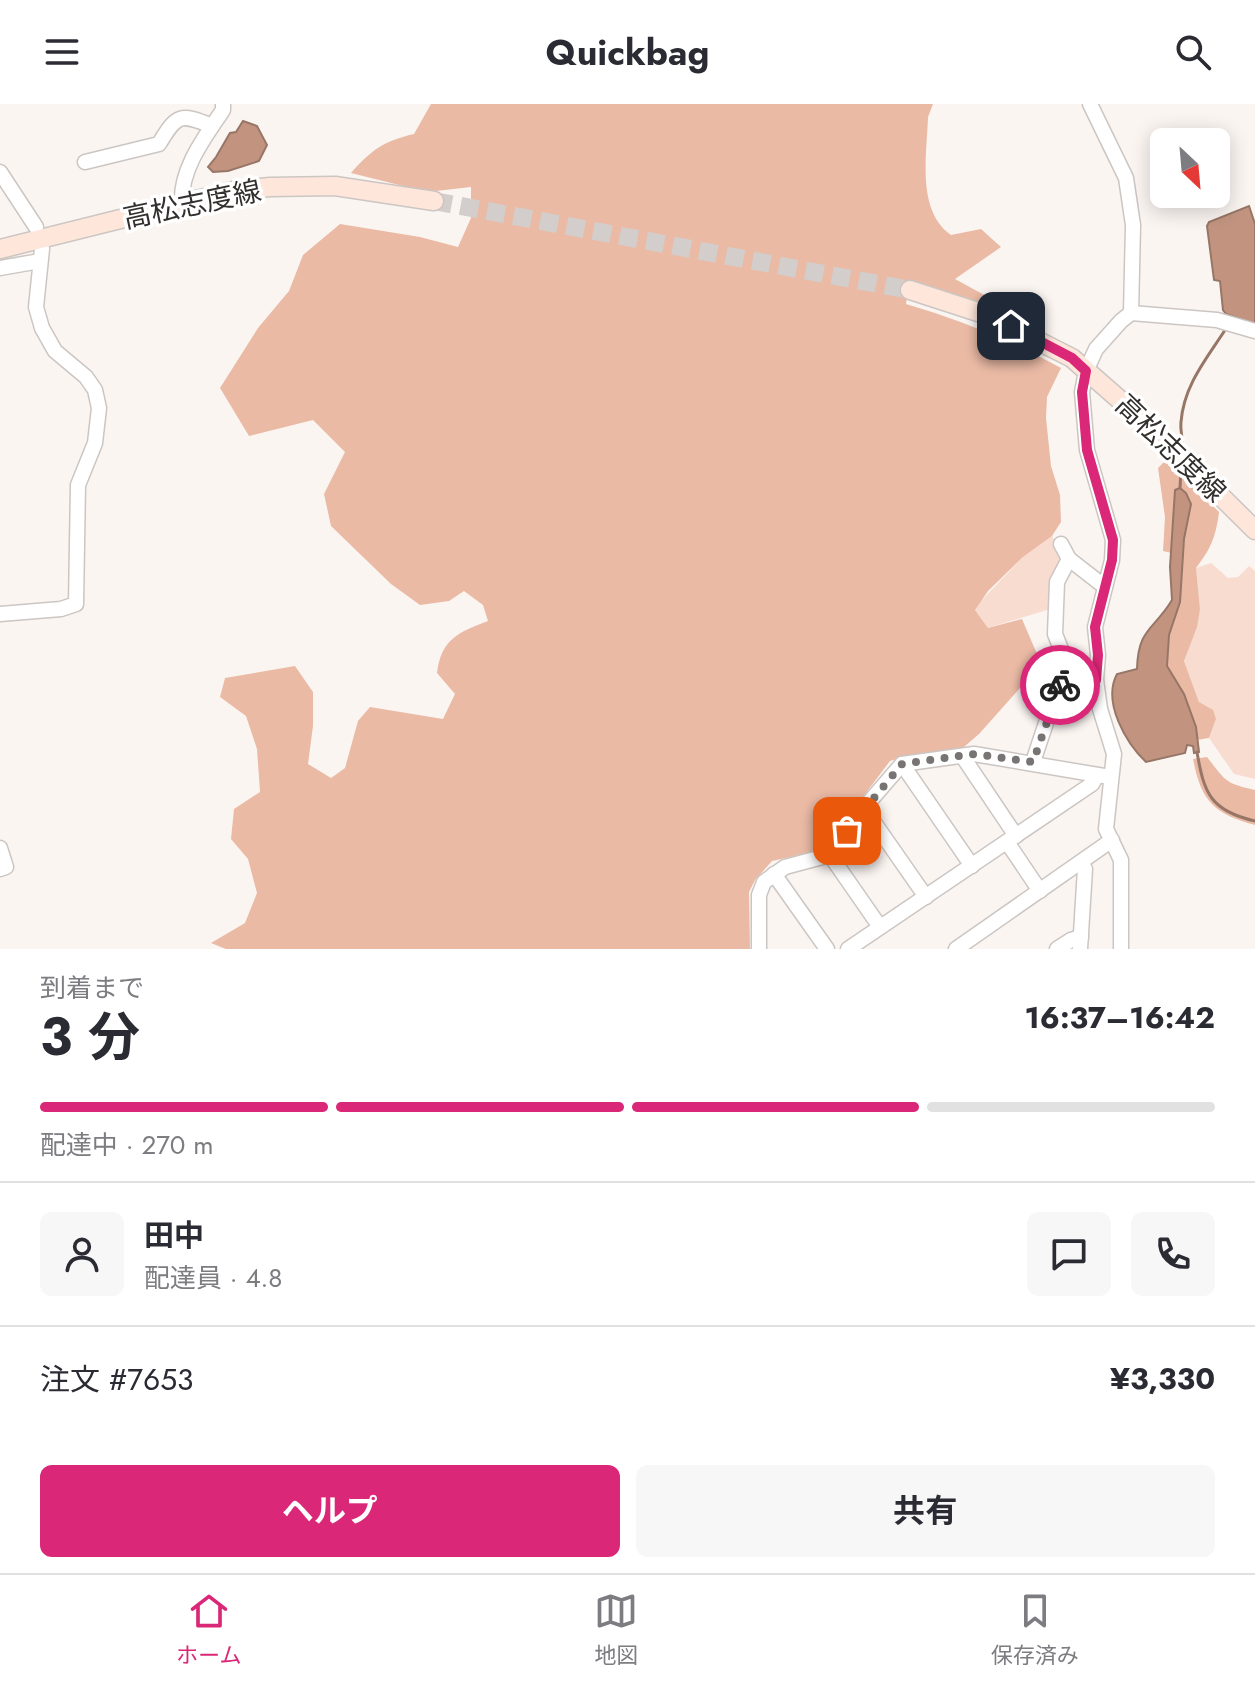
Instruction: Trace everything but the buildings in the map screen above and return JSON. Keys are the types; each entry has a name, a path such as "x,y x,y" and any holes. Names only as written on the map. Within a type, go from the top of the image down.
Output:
{"main road":[{"name":"高松志度線","path":"0,249 237,190 335,186 434,201"},
{"name":"高松志度線","path":"910,290 987,315 1072,358 1153,429 1255,530"}],"street":[{"path":"182,203 181,189 186,173 223,110 223,104"},
{"path":"1090,104 1126,178 1133,225 1131,313"},
{"path":"85,162 159,144 171,123 178,118 189,116 212,126"},
{"path":"0,172 36,227"},
{"path":"0,268 41,255 36,307 42,328 55,351 86,377 95,390 99,408 95,443 78,485 76,604 61,609 0,614"},
{"path":"1121,949 1121,860 1106,829 1104,776 1114,754 1100,709 1096,680 1098,655 1095,627 1112,560 1113,540 1087,450 1082,392 1086,371 1096,349 1131,313 1217,320 1255,331"},
{"path":"1061,544 1069,559 1105,587"},
{"path":"1069,559 1057,582 1055,634 1072,677"},
{"path":"1033,762 1058,687 1072,677 1096,680"},
{"path":"759,949 759,895 764,882 785,867 830,855 864,808 902,764 974,754 1104,776"},
{"path":"963,757 1040,891"},
{"path":"902,764 972,866"},
{"path":"848,949 1104,776"},
{"path":"864,808 926,897"},
{"path":"958,948 1112,840"},
{"path":"0,848 6,867 0,869"},
{"path":"830,855 880,927"},
{"path":"1057,949 1071,940 1081,943 1085,869 1081,863"},
{"path":"774,874 827,949"}],"shaded area":[{"path":"431,104 933,104 928,117 926,164 932,211 951,235 981,229 1001,247 955,279 1010,309 1002,316 909,286 906,304 985,332 1061,368 1047,397 1046,418 1051,466 1060,495 1061,522 1052,536 1023,557 988,591 975,610 988,628 1022,619 1037,654 1035,671 979,734 958,752 910,755 890,761 828,843 813,852 772,861 749,892 750,949 226,949 211,943 245,923 257,893 248,859 231,839 234,809 260,792 257,749 246,716 220,697 225,678 295,666 313,692 308,764 331,778 345,768 358,721 370,707 443,719 455,694 437,673 443,652 460,633 488,621 483,605 464,591 449,601 420,605 391,584 331,526 324,494 345,452 313,420 249,436 220,388 258,328 289,291 303,255 340,224 420,237 458,247 471,218 471,187 427,192 351,173 379,148 414,134"},
{"path":"243,121 257,126 267,145 259,161 228,171 213,172 208,167 230,133 236,132"},
{"path":"1249,206 1255,224 1255,324 1226,314 1223,310 1220,281 1214,280 1207,226 1209,222"},
{"path":"1166,460 1219,512 1212,542 1196,568 1200,609 1197,627 1184,661 1199,702 1213,710 1216,719 1209,738 1197,740 1196,726 1184,694 1167,666 1169,635 1180,602 1184,539 1191,504 1175,490 1172,553 1163,551 1165,517 1158,468"},
{"path":"1180,488 1191,504 1184,539 1180,602 1169,635 1167,666 1184,694 1196,727 1199,752 1194,753 1193,746 1187,745 1185,753 1146,762 1118,721 1112,697 1113,685 1117,674 1137,669 1144,637 1172,600 1170,567 1175,490"},
{"path":"1052,536 1062,556 1054,572 1050,609 988,628 975,610 979,603 1023,557"},
{"path":"1211,563 1228,578 1238,577 1249,566 1255,571 1255,779 1234,774 1209,738 1216,719 1199,702 1184,661 1200,609 1196,568"},
{"path":"1207,757 1226,780 1255,790 1255,825 1219,810 1205,795 1193,759"}],"waterway":[{"path":"1182,447 1181,422 1187,395 1227,327"},
{"path":"1180,488 1181,469"},
{"path":"1197,752 1203,779 1212,798 1228,812 1255,821"}],"tunnel":[{"path":"434,201 910,290"}],"way so far":[{"path":"847,831 902,764 974,754 1033,762 1060,685"}],"route":[{"path":"1011,326 1072,358 1086,371 1082,392 1087,450 1113,540 1112,560 1095,627 1098,655 1096,680 1072,677 1060,685"}]}
